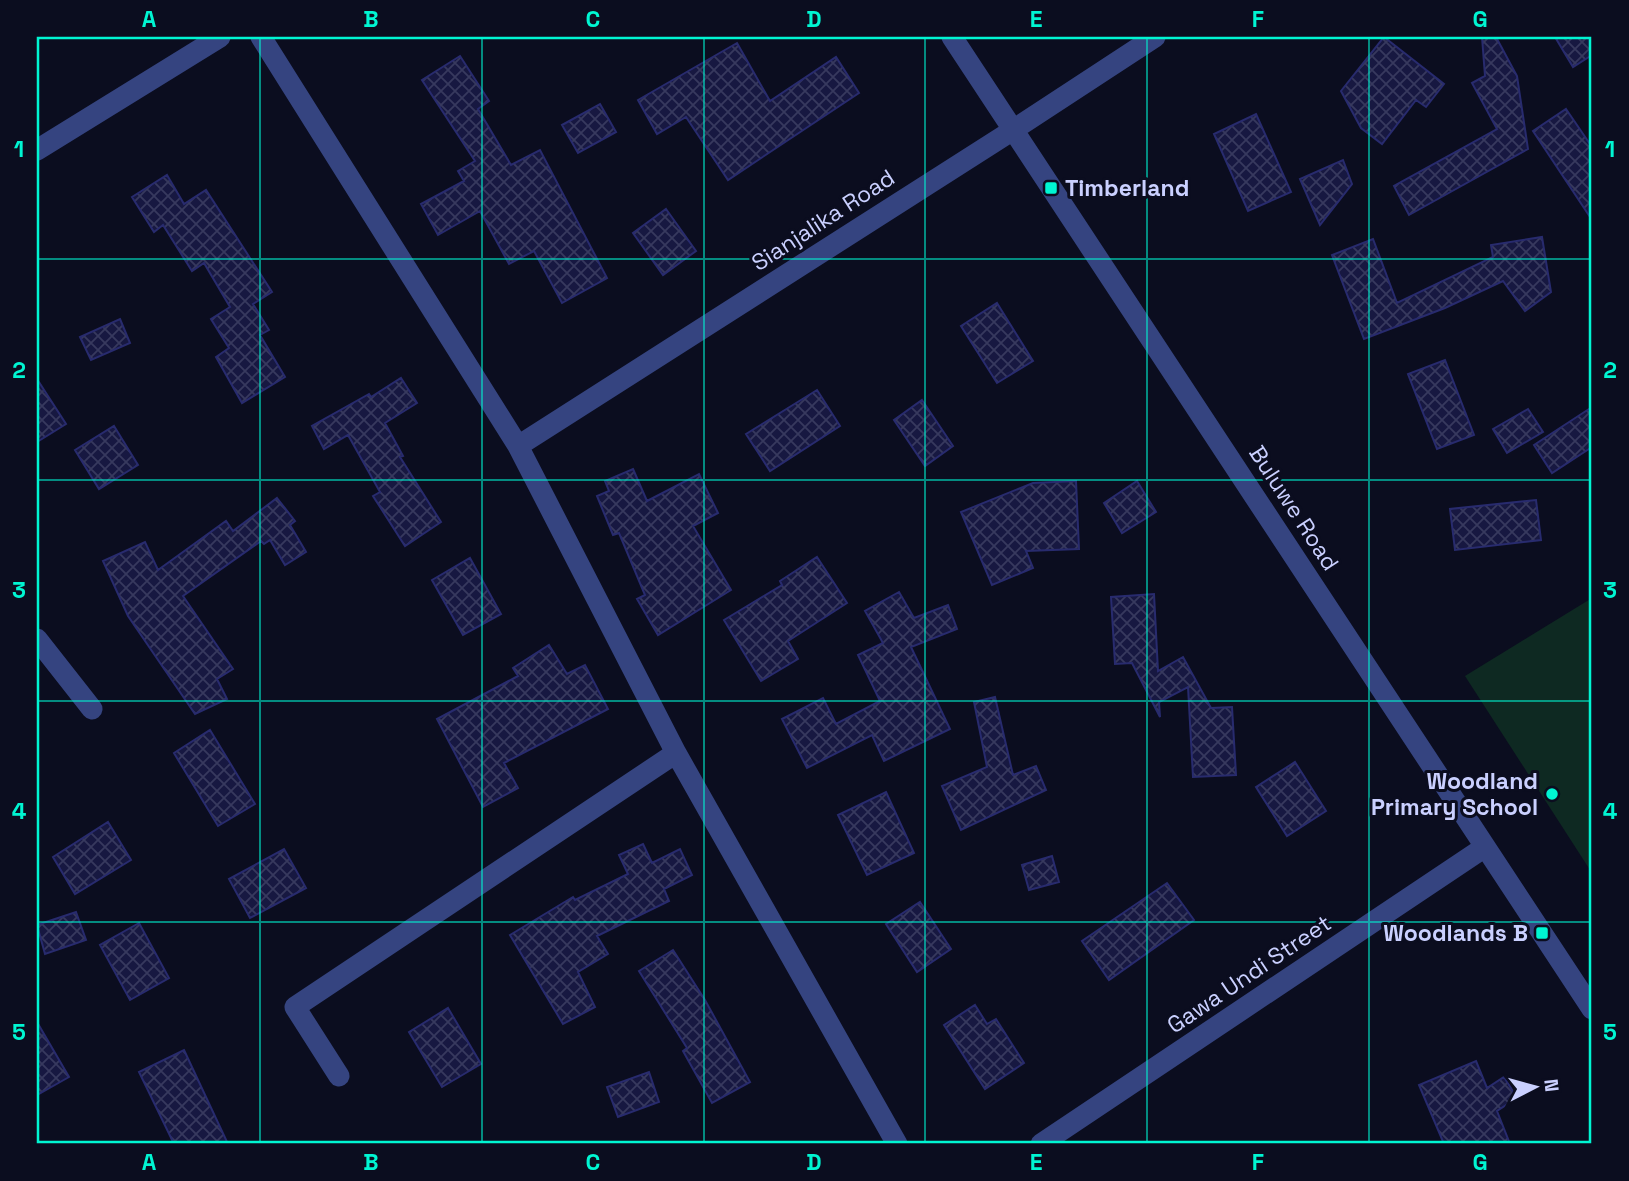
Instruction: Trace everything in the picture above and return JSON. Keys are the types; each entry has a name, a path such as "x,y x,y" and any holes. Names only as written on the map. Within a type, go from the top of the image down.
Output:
{"street":[{"path":"37,150 220,37"},
{"path":"261,37 518,446 676,753 897,1144"},
{"name":"Buluwe Road","path":"952,37 1592,1009"},
{"name":"Sianjalika Road","path":"518,446 1155,37"},
{"path":"37,639 92,709"},
{"path":"339,1076 295,1007 676,753"},
{"name":"Gawa Undi Street","path":"1041,1144 1485,847"}],"green space":[{"name":"Woodland Primary School","path":"1592,598 1592,873 1465,676"}],"building":[{"path":"1384,37 1444,84 1426,107 1416,100 1382,144 1361,128 1341,91"},
{"path":"1482,37 1496,37 1517,76 1528,149 1409,215 1394,186 1497,129 1472,83 1485,76"},
{"path":"1555,37 1592,37 1592,55 1573,67"},
{"path":"737,43 770,101 836,57 859,93 728,180 686,117 657,134 638,100"},
{"path":"460,56 489,101 478,109 511,165 540,150 607,278 562,303 534,251 509,264 480,211 438,235 421,204 464,181 458,171 475,161 422,80"},
{"path":"600,104 616,132 578,153 562,125"},
{"path":"1566,109 1592,147 1592,220 1533,131"},
{"path":"1256,114 1291,192 1248,211 1214,134"},
{"path":"1343,160 1352,184 1320,225 1300,179"},
{"path":"167,175 184,204 206,190 272,292 253,304 269,330 260,335 285,377 242,403 216,357 229,348 211,319 230,307 204,263 192,271 163,225 154,232 132,197"},
{"path":"666,209 696,251 663,275 633,233"},
{"path":"1542,237 1551,292 1525,311 1503,281 1445,308 1364,339 1332,255 1373,239 1397,303 1493,257 1491,245"},
{"path":"997,303 1033,361 997,383 961,326"},
{"path":"120,319 130,343 91,360 80,337"},
{"path":"1445,360 1474,435 1437,449 1408,374"},
{"path":"401,378 417,403 385,423 403,456 400,457 441,522 405,546 373,496 380,492 348,435 324,449 312,426 369,394 371,397"},
{"path":"37,379 66,424 37,442"},
{"path":"817,390 840,426 770,471 746,434"},
{"path":"922,400 953,446 925,466 894,420"},
{"path":"1592,407 1592,447 1552,473 1534,445"},
{"path":"1528,409 1543,432 1507,453 1493,429"},
{"path":"114,426 138,465 99,489 75,450"},
{"path":"633,469 647,501 699,474 718,513 693,526 731,590 658,635 637,599 645,595 619,533 613,535 597,496 609,491 605,481"},
{"path":"1076,481 1079,549 1026,551 1033,568 992,585 961,512 1033,483"},
{"path":"1137,481 1156,512 1122,533 1104,503"},
{"path":"277,498 295,521 290,525 306,552 285,565 270,540 264,544 261,541 183,596 233,669 217,679 227,699 195,714 128,616 103,561 145,542 158,570 226,521 233,531"},
{"path":"1536,500 1541,540 1455,550 1450,509"},
{"path":"817,557 847,603 788,641 798,659 761,681 724,620 782,585 780,581"},
{"path":"470,558 501,614 463,635 432,580"},
{"path":"899,592 914,618 948,605 957,629 911,647 950,729 884,761 872,735 807,768 782,719 823,698 836,724 880,701 858,655 883,643 865,611"},
{"path":"1154,594 1158,671 1183,657 1211,708 1232,707 1236,775 1193,777 1188,687 1159,702 1160,717 1132,663 1115,664 1111,597"},
{"path":"549,645 567,674 585,665 608,709 504,763 518,788 483,807 437,719 518,676 513,668"},
{"path":"995,697 1013,775 1036,766 1046,790 961,830 942,786 987,767 974,702"},
{"path":"210,730 255,804 218,826 174,753"},
{"path":"1295,762 1326,811 1287,836 1256,787"},
{"path":"886,792 914,853 867,875 838,815"},
{"path":"108,822 131,860 75,894 53,857"},
{"path":"643,844 652,863 680,849 692,875 664,889 669,901 597,936 608,954 578,972 595,1007 563,1024 510,935 573,897 575,900 628,874 619,855"},
{"path":"284,849 306,888 250,918 229,879"},
{"path":"1052,856 1059,882 1029,890 1022,865"},
{"path":"1167,883 1194,920 1109,980 1082,941"},
{"path":"920,902 951,949 917,972 886,924"},
{"path":"76,912 86,940 45,954 37,925"},
{"path":"139,923 169,978 130,1000 100,945"},
{"path":"673,950 705,1000 750,1082 712,1103 683,1051 687,1048 639,971"},
{"path":"975,1005 987,1024 996,1019 1024,1063 985,1089 944,1025"},
{"path":"448,1008 481,1064 442,1087 409,1032"},
{"path":"37,1022 69,1077 37,1095"},
{"path":"184,1050 228,1144 174,1144 139,1072"},
{"path":"1476,1061 1487,1088 1504,1077 1517,1098 1497,1111 1510,1144 1444,1144 1419,1085"},
{"path":"649,1072 659,1102 618,1117 607,1087"}],"place":[{"name":"Timberland","path":"1051,188"},
{"name":"Woodland Primary School","path":"1552,794"},
{"name":"Woodlands B","path":"1542,933"}]}
